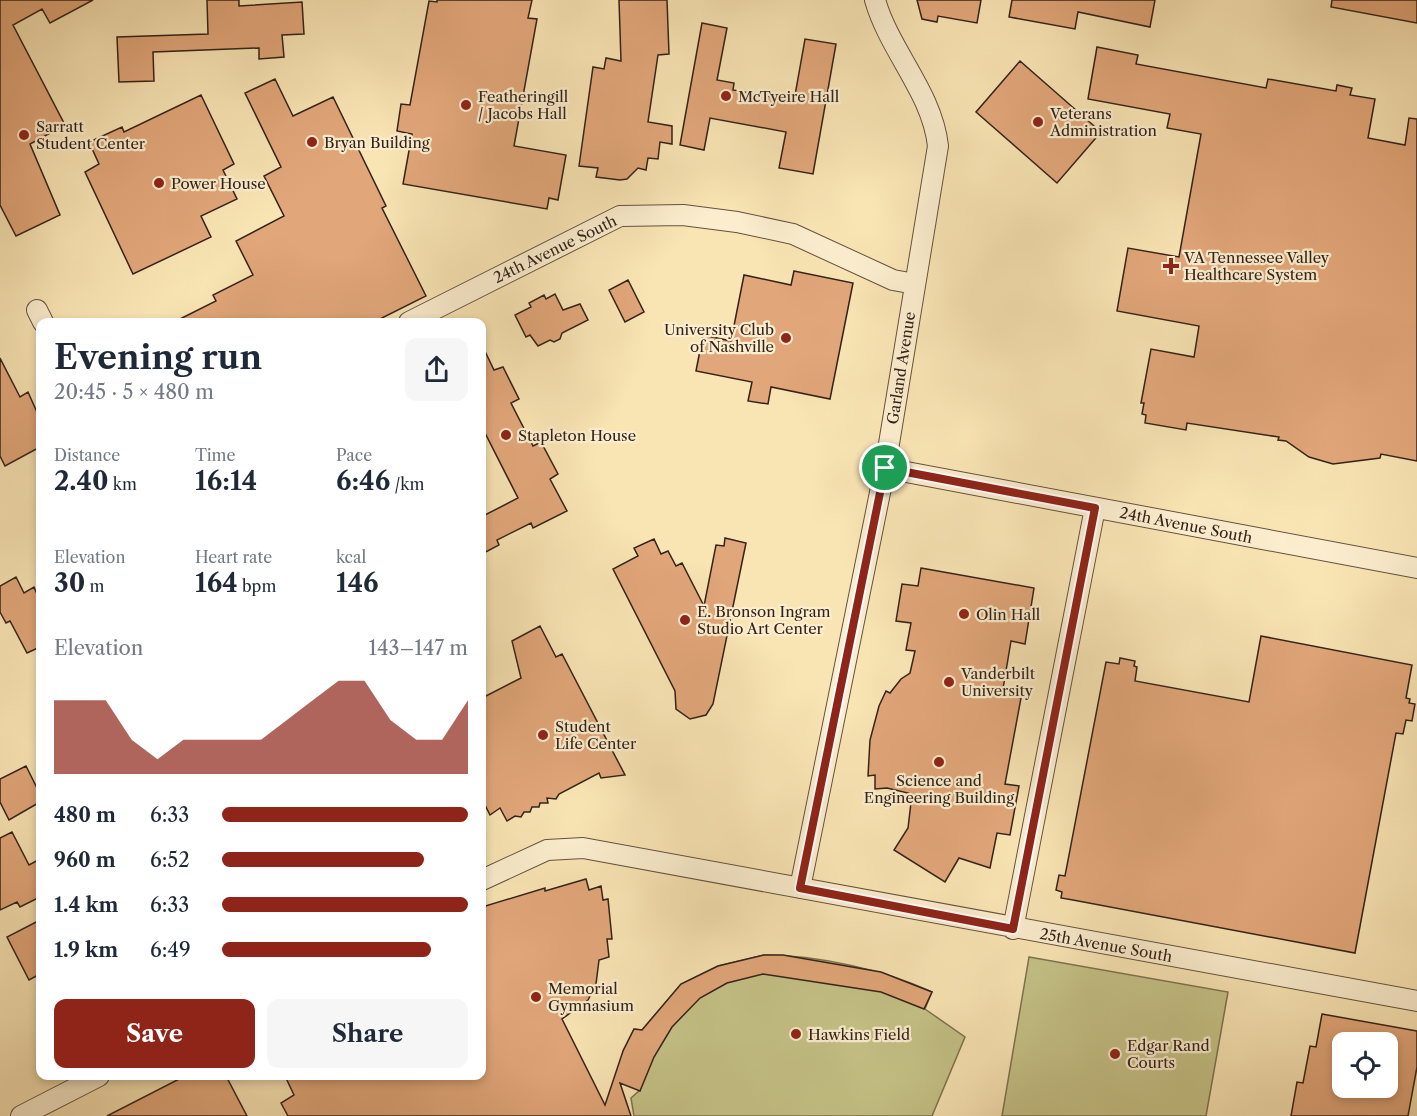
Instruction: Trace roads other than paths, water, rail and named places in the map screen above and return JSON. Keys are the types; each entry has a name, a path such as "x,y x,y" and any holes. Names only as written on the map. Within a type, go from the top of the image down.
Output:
{"street":[{"name":"Garland Avenue","path":"800,888 885,468 938,146 936,125 929,106 882,26 875,0"},
{"name":"24th Avenue South","path":"417,318 620,216 683,215 737,222 794,234 893,280 915,284"},
{"name":"24th Avenue South","path":"885,468 1417,568"},
{"path":"1013,929 1095,508"},
{"name":"25th Avenue South","path":"486,878 547,850 573,847 1417,1001"},
{"path":"21,1116 43,1111 93,1080"}],"place":[{"name":"McTyeire Hall","path":"726,96"},
{"name":"Featheringill / Jacobs Hall","path":"466,105"},
{"name":"Veterans Administration","path":"1038,122"},
{"name":"Sarratt Student Center","path":"24,135"},
{"name":"Bryan Building","path":"312,142"},
{"name":"Power House","path":"159,183"},
{"name":"VA Tennessee Valley Healthcare System","path":"1171,266"},
{"name":"University Club of Nashville","path":"786,338"},
{"name":"Stapleton House","path":"506,435"},
{"name":"Olin Hall","path":"964,614"},
{"name":"E. Bronson Ingram Studio Art Center","path":"685,620"},
{"name":"Vanderbilt University","path":"949,682"},
{"name":"Student Life Center","path":"543,735"},
{"name":"Science and Engineering Building","path":"939,762"},
{"name":"Memorial Gymnasium","path":"536,997"},
{"name":"Hawkins Field","path":"796,1034"},
{"name":"Edgar Rand Courts","path":"1115,1054"}]}
